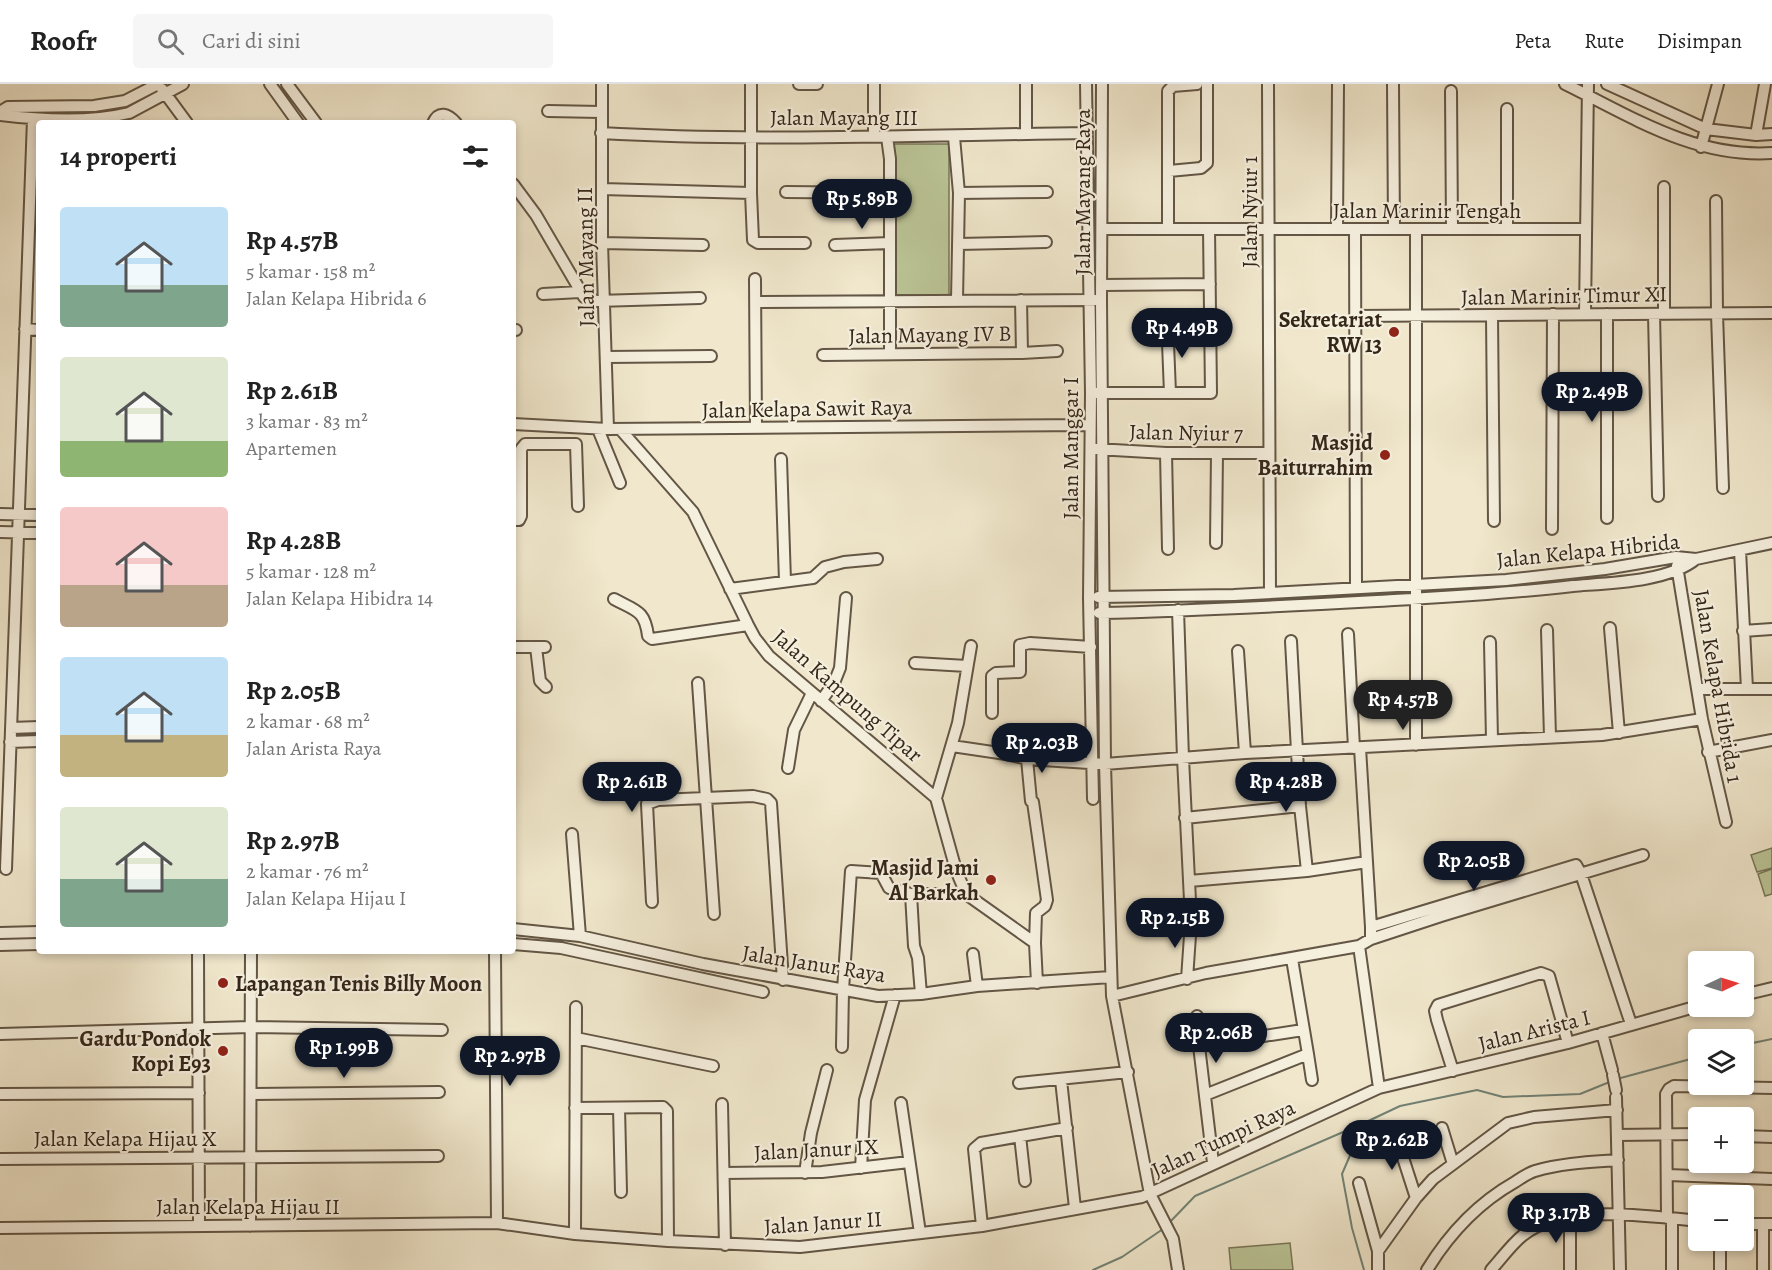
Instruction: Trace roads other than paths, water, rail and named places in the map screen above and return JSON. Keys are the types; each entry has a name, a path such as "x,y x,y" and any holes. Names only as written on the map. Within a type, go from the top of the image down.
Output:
{"street":[{"path":"0,113 8,107 94,106 125,101 158,84 185,120"},
{"path":"0,113 33,119 119,119 183,84"},
{"path":"270,84 296,120"},
{"path":"287,84 314,120"},
{"name":"Jalan Mayang II","path":"602,84 602,243 607,357 603,429"},
{"path":"751,84 751,193 754,241 805,243"},
{"path":"799,84 818,84"},
{"path":"874,84 874,136"},
{"path":"1026,84 1026,134"},
{"name":"Jalan Mayang Raya","path":"1086,84 1089,299"},
{"name":"Jalan Mayang Raya","path":"1101,300 1102,84"},
{"path":"1168,230 1168,90 1173,86 1197,84"},
{"path":"1169,171 1200,168 1207,163 1207,84"},
{"name":"Jalan Nyiur 1","path":"1268,84 1270,593"},
{"path":"1337,229 1338,84"},
{"path":"1392,84 1394,230"},
{"path":"1565,84 1587,90 1672,137 1701,147 1731,153 1772,153"},
{"path":"1607,84 1706,129 1756,135 1772,134"},
{"path":"1701,147 1718,84"},
{"path":"1756,135 1765,84"},
{"path":"1585,314 1587,90"},
{"path":"1451,91 1452,230"},
{"path":"1507,109 1508,229"},
{"path":"548,111 601,112"},
{"path":"435,120 437,116 444,114 452,120"},
{"path":"6,869 33,119"},
{"name":"Jalan Mayang III","path":"602,133 750,137 1087,133"},
{"path":"887,136 891,159 890,354"},
{"path":"954,136 959,193 957,300"},
{"path":"1658,496 1659,314 1664,187"},
{"path":"516,188 536,215 585,298 604,300 700,298"},
{"path":"602,189 751,193"},
{"path":"786,192 890,193"},
{"path":"959,193 1047,192"},
{"path":"1716,201 1723,488"},
{"path":"1096,393 1211,393 1209,229"},
{"path":"1355,229 1356,588"},
{"name":"Jalan Marinir Tengah","path":"1102,230 1586,229"},
{"path":"1416,230 1416,745"},
{"path":"958,244 1046,242"},
{"path":"602,243 703,245"},
{"path":"835,245 890,243"},
{"path":"756,279 756,428"},
{"path":"1102,285 1210,284"},
{"path":"543,294 580,292"},
{"name":"Jalan Manggar I","path":"1089,299 1102,449 1105,764 1112,996 1149,1194"},
{"name":"Jalan Mayang IV B","path":"824,356 1022,353 1022,300"},
{"path":"756,302 1101,300"},
{"name":"Jalan Manggar I","path":"1093,799 1089,613 1090,425 1096,393 1101,300"},
{"name":"Jalan Marinir Timur XI","path":"1356,316 1772,313"},
{"path":"1552,530 1553,314"},
{"path":"1606,314 1607,518"},
{"path":"1492,316 1494,521"},
{"path":"25,329 36,330"},
{"path":"1170,393 1168,343 1172,340 1210,340"},
{"path":"1022,353 1057,351"},
{"path":"607,357 711,356"},
{"name":"Jalan Kelapa Sawit Raya","path":"518,425 620,429 1090,425"},
{"path":"576,428 578,506"},
{"path":"603,429 620,483"},
{"name":"Jalan Kampung Tipar","path":"620,429 688,505 755,638 770,656 936,798"},
{"path":"516,520 521,516 522,446 525,444 576,444"},
{"path":"1090,448 1102,449"},
{"name":"Jalan Nyiur 7","path":"1102,449 1166,453 1269,453"},
{"path":"1166,453 1168,549"},
{"path":"1216,453 1216,543"},
{"path":"780,459 785,581"},
{"path":"0,514 36,515"},
{"path":"0,532 36,533"},
{"path":"1696,559 1772,543"},
{"path":"1740,550 1747,689"},
{"name":"Jalan Kelapa Hibrida","path":"1089,598 1270,593 1506,580 1605,569 1676,557 1696,559"},
{"name":"Jalan Kelapa Hibrida 1","path":"1676,557 1708,752 1726,822"},
{"path":"730,589 813,578 825,567 844,562 877,559"},
{"name":"Jalan Kelapa Hibrida","path":"1089,613 1506,594 1624,581 1678,571 1696,559"},
{"path":"788,768 794,730 816,697 834,683 840,668 846,598"},
{"path":"614,599 644,616 648,636 652,639 748,625"},
{"path":"1178,610 1191,921 1187,979"},
{"path":"1610,628 1619,733"},
{"path":"1743,631 1772,629"},
{"path":"1547,630 1550,737"},
{"path":"1348,634 1367,862 1371,939"},
{"path":"1291,641 1306,871"},
{"path":"1490,642 1492,740"},
{"path":"992,713 992,676 996,673 1020,672 1022,669 1020,645 1030,643 1091,647"},
{"path":"971,646 958,723 936,798 956,870 966,894 1035,943"},
{"path":"516,647 541,647 540,681 546,687"},
{"path":"1238,651 1245,753"},
{"path":"915,663 967,666"},
{"path":"698,683 714,914"},
{"path":"1698,689 1772,689"},
{"path":"952,746 1027,759 1105,764 1245,753 1619,733 1702,719"},
{"path":"11,728 36,727"},
{"path":"1708,752 1772,740"},
{"path":"10,742 36,741"},
{"path":"1027,759 1031,801 1034,802 1047,900 1045,906 1036,913 1037,983"},
{"path":"652,902 647,804 658,800 705,798 753,796 767,799 771,803 783,980"},
{"path":"1185,818 1300,806"},
{"path":"572,834 580,936"},
{"path":"1112,996 1206,973 1359,946 1371,939 1441,916 1643,855"},
{"path":"1190,881 1306,871 1367,862"},
{"path":"1371,927 1566,866 1576,865 1631,1024"},
{"path":"842,1047 843,990 852,872 881,873 889,888 911,894 966,894"},
{"path":"911,894 914,946 918,958 921,994"},
{"name":"Jalan Janur Raya","path":"516,929 580,936 783,980 878,996 921,994 977,986 1111,977"},
{"path":"0,933 36,932"},
{"path":"0,945 36,944"},
{"name":"Jalan Janur Raya","path":"516,944 561,948 763,992"},
{"path":"1359,946 1378,1088"},
{"path":"198,954 200,1226"},
{"path":"250,954 250,1226"},
{"path":"495,954 497,1223"},
{"path":"973,954 977,986"},
{"path":"1292,959 1312,1080"},
{"path":"1453,1071 1437,1020 1435,1011 1438,1005 1541,973 1549,976 1568,1043"},
{"path":"1754,992 1772,988"},
{"path":"861,1168 865,1100 895,995"},
{"path":"575,1233 576,1007"},
{"name":"Jalan Arista I","path":"1378,1088 1568,1043 1688,1009"},
{"path":"1197,1016 1213,1163"},
{"path":"0,1034 250,1027 442,1030"},
{"path":"1199,1046 1303,1030"},
{"path":"1602,1033 1616,1093 1620,1270"},
{"path":"576,1038 713,1066"},
{"path":"1205,1095 1308,1054"},
{"path":"805,1173 811,1132 827,1070"},
{"path":"1019,1083 1128,1072"},
{"path":"1060,1080 1076,1208"},
{"path":"1672,1270 1666,1094 1674,1086 1772,1088"},
{"name":"Jalan Tumpi Raya","path":"1149,1194 1378,1088"},
{"path":"250,1094 439,1092"},
{"path":"0,1094 199,1093"},
{"path":"901,1103 920,1233"},
{"path":"722,1104 725,1245"},
{"path":"575,1108 663,1107 667,1111 668,1241"},
{"path":"619,1108 621,1192"},
{"path":"1378,1251 1416,1198 1433,1179 1508,1123 1534,1117 1617,1110"},
{"path":"982,1226 974,1149 981,1143 1067,1128"},
{"path":"1442,1128 1453,1164"},
{"path":"1617,1134 1688,1134"},
{"path":"1020,1136 1025,1181"},
{"path":"1396,1136 1416,1198"},
{"path":"1754,1136 1772,1137"},
{"name":"Jalan Kelapa Hijau X","path":"0,1159 438,1156"},
{"path":"1427,1270 1439,1251 1470,1214 1499,1191 1532,1172 1558,1165 1618,1160"},
{"name":"Jalan Janur IX","path":"724,1173 805,1173 909,1162"},
{"path":"1668,1175 1772,1179"},
{"path":"1359,1183 1378,1251 1378,1270"},
{"path":"1149,1194 1173,1239 1178,1270"},
{"name":"Jalan Janur II","path":"497,1223 668,1241 800,1247 982,1226 1149,1194"},
{"path":"1491,1270 1523,1235 1549,1221 1570,1217 1619,1214 1688,1220"},
{"path":"1570,1217 1570,1270"},
{"name":"Jalan Kelapa Hijau II","path":"0,1228 497,1223"},
{"path":"1763,1270 1768,1224"},
{"path":"1720,1251 1720,1270"}],"waterway":[{"path":"1754,1043 1772,1039"},
{"path":"1617,1079 1688,1060"},
{"path":"1364,1270 1352,1228 1342,1174 1364,1123 1400,1106 1477,1090 1503,1097 1580,1094 1612,1081"},
{"path":"1169,1223 1195,1196 1364,1123"},
{"path":"1093,1270 1122,1257 1163,1229"}],"place":[{"name":"Sekretariat RW 13","path":"1394,332"},
{"name":"Masjid Baiturrahim","path":"1385,455"},
{"name":"Masjid Jami Al Barkah","path":"991,880"},
{"name":"Lapangan Tenis Billy Moon","path":"223,983"},
{"name":"Gardu Pondok Kopi E93","path":"223,1051"}]}
